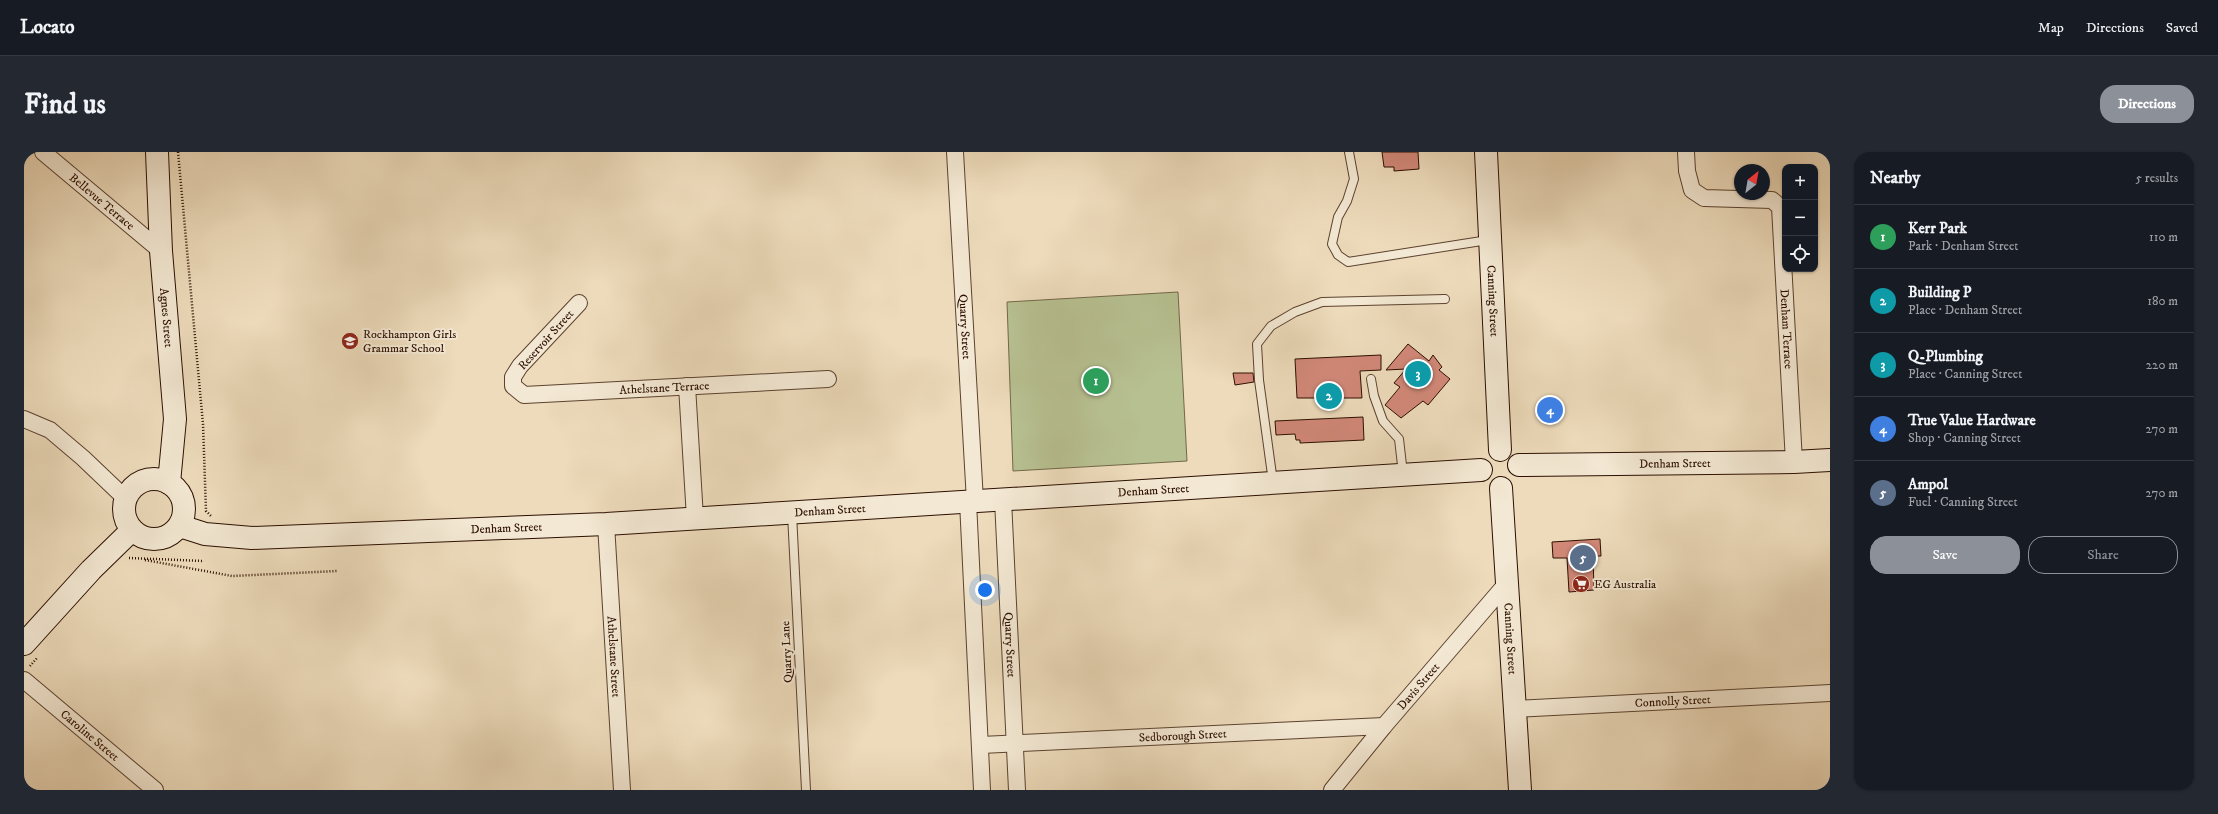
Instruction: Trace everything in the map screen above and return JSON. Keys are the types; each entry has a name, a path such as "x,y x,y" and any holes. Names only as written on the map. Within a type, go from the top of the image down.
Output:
{"street":[{"name":"Bellevue Terrace","path":"43,152 161,251"},
{"name":"Agnes Street","path":"157,152 161,251 175,419 169,483"},
{"name":"Quarry Street","path":"955,152 982,790"},
{"name":"Canning Street","path":"1486,152 1500,450"},
{"name":"Denham Terrace","path":"1686,152 1687,171 1692,190 1704,198 1772,200 1780,207 1794,462"},
{"name":"Reservoir Street","path":"513,377 520,366 579,303"},
{"name":"Athelstane Terrace","path":"513,377 513,386 524,395 828,379"},
{"path":"687,386 695,518"},
{"path":"24,418 50,430 83,458 125,498"},
{"path":"1500,450 1512,454 1519,466 1517,478 1512,483 1501,488 1489,484 1481,470 1486,456 1492,452 1500,450"},
{"name":"Denham Street","path":"1519,466 1794,462 1830,460"},
{"name":"Denham Street","path":"180,526 205,534 252,538 606,524 1481,470"},
{"path":"154,479 169,483 180,494 183,501 183,516 180,526 169,536 154,540 146,539 132,530 124,516 125,498 137,484 146,480 154,479"},
{"name":"Canning Street","path":"1501,488 1520,790"},
{"name":"Quarry Street","path":"1003,500 1017,790"},
{"name":"Athelstane Street","path":"606,524 622,790"},
{"path":"32,649 91,570 132,530"},
{"name":"Davis Street","path":"1332,790 1384,726 1507,583"},
{"name":"Caroline Street","path":"24,680 155,790"},
{"name":"Connolly Street","path":"1515,709 1830,693"},
{"name":"Sedborough Street","path":"981,745 1384,726"}],"lane":[{"path":"1349,152 1354,179 1348,201 1338,217 1332,244 1338,255 1348,262 1465,242 1490,240"},
{"path":"1273,483 1259,380 1257,344 1271,326 1295,312 1322,302 1445,299"},
{"path":"1371,379 1374,396 1383,422 1399,439 1403,475"},
{"name":"Quarry Lane","path":"792,513 806,790"}],"path":[{"path":"178,152 203,424 206,511 212,517 219,518"},
{"path":"134,558 232,576 337,571"},
{"path":"124,559 134,558 204,561"},
{"path":"30,666 32,649"}],"green space":[{"path":"1178,292 1187,461 1013,471 1007,302"}],"building":[{"path":"1382,152 1418,152 1419,169 1394,171 1394,167 1384,167"},
{"path":"1408,344 1429,361 1433,355 1442,367 1439,370 1450,379 1428,405 1423,401 1401,418 1385,405 1400,387 1394,383 1406,369 1386,370"},
{"path":"1381,355 1381,370 1360,371 1362,398 1297,398 1295,359"},
{"path":"1233,373 1253,373 1254,382 1235,385"},
{"path":"1363,417 1364,440 1300,443 1300,440 1296,440 1295,434 1276,435 1275,421"},
{"path":"1600,539 1601,556 1593,556 1594,590 1569,592 1567,558 1553,558 1552,542"}],"place":[{"name":"Rockhampton Girls Grammar School","path":"350,341"},
{"name":"Q-Plumbing","path":"1418,374"},
{"name":"Kerr Park","path":"1096,381"},
{"name":"Building P","path":"1329,396"},
{"name":"True Value Hardware","path":"1550,410"},
{"name":"Ampol","path":"1583,558"},
{"name":"EG Australia","path":"1581,584"}]}
